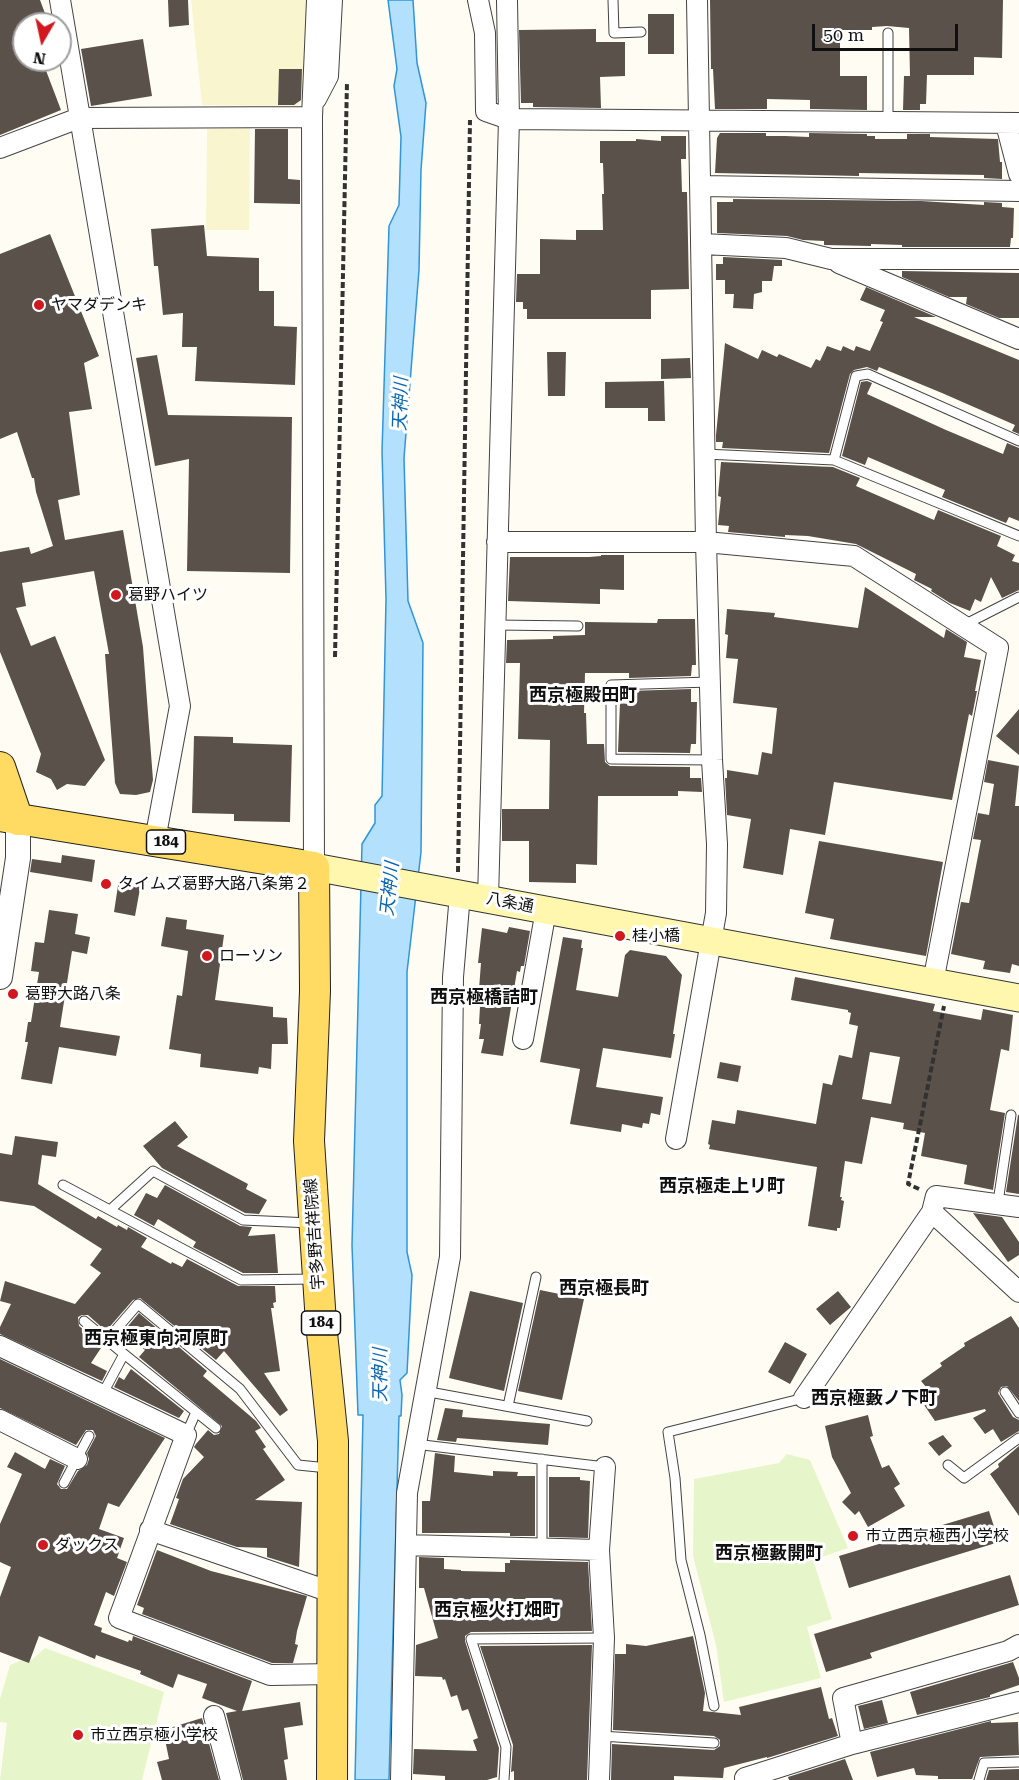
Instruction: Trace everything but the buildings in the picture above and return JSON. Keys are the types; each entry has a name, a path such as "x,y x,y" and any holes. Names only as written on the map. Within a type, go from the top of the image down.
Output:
{"main road":[{"path":"0,767 9,818"},
{"name":"八条通","path":"9,818 327,869 711,941 939,989 1019,998"},
{"name":"宇多野吉祥院線","path":"327,869 315,991 309,1141 318,1279 333,1441 332,1780"}],"street":[{"path":"60,0 180,706 155,840"},
{"path":"317,0 313,111 327,869"},
{"path":"313,111 328,76 332,0"},
{"path":"478,0 485,33 486,111 509,119 1013,123 1019,174"},
{"path":"488,899 509,119 507,0"},
{"path":"676,1139 716,913 717,844 712,760 706,542 697,0"},
{"path":"0,148 79,118 313,111"},
{"path":"700,186 1019,191"},
{"path":"702,244 786,248 831,259 1019,339"},
{"path":"831,259 1019,259"},
{"path":"497,542 706,542 854,556 998,648 939,989"},
{"path":"0,977 18,858 9,818"},
{"path":"401,1780 407,1493 450,1257 453,893"},
{"path":"523,1039 546,910"},
{"path":"934,1204 998,1203 1019,1206"},
{"path":"934,1204 1019,1292"},
{"path":"804,1398 934,1204"},
{"path":"0,1346 186,1436 119,1618 270,1675 334,1674"},
{"path":"0,1420 77,1459"},
{"path":"599,1780 604,1638 599,1550 605,1467"},
{"path":"150,1530 334,1593"},
{"path":"406,1545 599,1550"},
{"path":"852,1744 843,1698 1008,1651 1019,1645"},
{"path":"746,1780 745,1778 852,1744 1019,1702"},
{"path":"214,1716 231,1780"}],"lane":[{"path":"613,0 614,33 641,33"},
{"path":"888,33 888,122"},
{"path":"834,459 856,376 868,374 1019,441"},
{"path":"705,454 834,459 1019,536"},
{"path":"962,626 1019,597"},
{"path":"495,625 578,626"},
{"path":"710,682 611,685 611,759 712,760"},
{"path":"998,1203 1011,1115"},
{"path":"110,1210 153,1171 243,1220 315,1223"},
{"path":"63,1185 241,1280 318,1279"},
{"path":"508,1407 536,1277"},
{"path":"106,1340 138,1304 240,1389 298,1465 333,1468"},
{"path":"84,1322 216,1428"},
{"path":"102,1395 124,1354"},
{"path":"424,1391 587,1420"},
{"path":"1005,1392 1019,1413"},
{"path":"714,1706 700,1635 681,1560 675,1478 668,1432 804,1398"},
{"path":"186,1436 196,1412"},
{"path":"64,1483 89,1436"},
{"path":"948,1465 964,1478 1019,1438"},
{"path":"415,1444 605,1467"},
{"path":"542,1459 542,1548"},
{"path":"504,1780 506,1747 471,1639 604,1638"},
{"path":"600,1736 714,1743"},
{"path":"979,1780 984,1763 1019,1762"}],"path":[{"path":"334,667 347,79"},
{"path":"453,893 458,880 470,111"},
{"path":"934,1204 908,1184 939,989"}],"shaded area":[{"path":"191,0 308,0 305,99 296,106 202,105"},
{"path":"250,128 249,230 206,230 207,129"}],"green space":[{"path":"787,1454 810,1460 848,1548 813,1560 832,1619 807,1627 821,1678 724,1702 716,1645 693,1556 694,1479 779,1463"},
{"name":"市立西京極小学校","path":"45,1648 164,1692 142,1780 0,1780 7,1723 0,1722 0,1699 10,1665 22,1660 29,1662"}],"water":[{"name":"天神川","path":"388,0 413,0 417,63 426,103 421,170 419,270 404,458 408,601 423,643 421,852 407,972 407,1252 412,1275 407,1373 400,1380 402,1395 401,1416 399,1416 389,1780 355,1780 363,1415 358,1415 352,1245 362,844 375,823 375,805 382,796 386,599 382,451 389,226 399,205 401,137 394,86 397,69"}],"place":[{"name":"ヤマダデンキ","path":"39,305"},
{"name":"葛野ハイツ","path":"116,595"},
{"name":"タイムズ葛野大路八条第２","path":"106,884"},
{"name":"桂小橋","path":"620,936"},
{"name":"ローソン","path":"207,956"},
{"name":"葛野大路八条","path":"13,994"},
{"name":"市立西京極西小学校","path":"853,1536"},
{"name":"ダックス","path":"43,1545"},
{"name":"市立西京極小学校","path":"78,1735"}],"district":[{"name":"西京極殿田町","path":"583,696"},
{"name":"西京極橋詰町","path":"484,998"},
{"name":"西京極走上リ町","path":"722,1187"},
{"name":"西京極長町","path":"604,1289"},
{"name":"西京極東向河原町","path":"156,1339"},
{"name":"西京極藪ノ下町","path":"874,1399"},
{"name":"西京極藪開町","path":"769,1554"},
{"name":"西京極火打畑町","path":"497,1611"}]}
